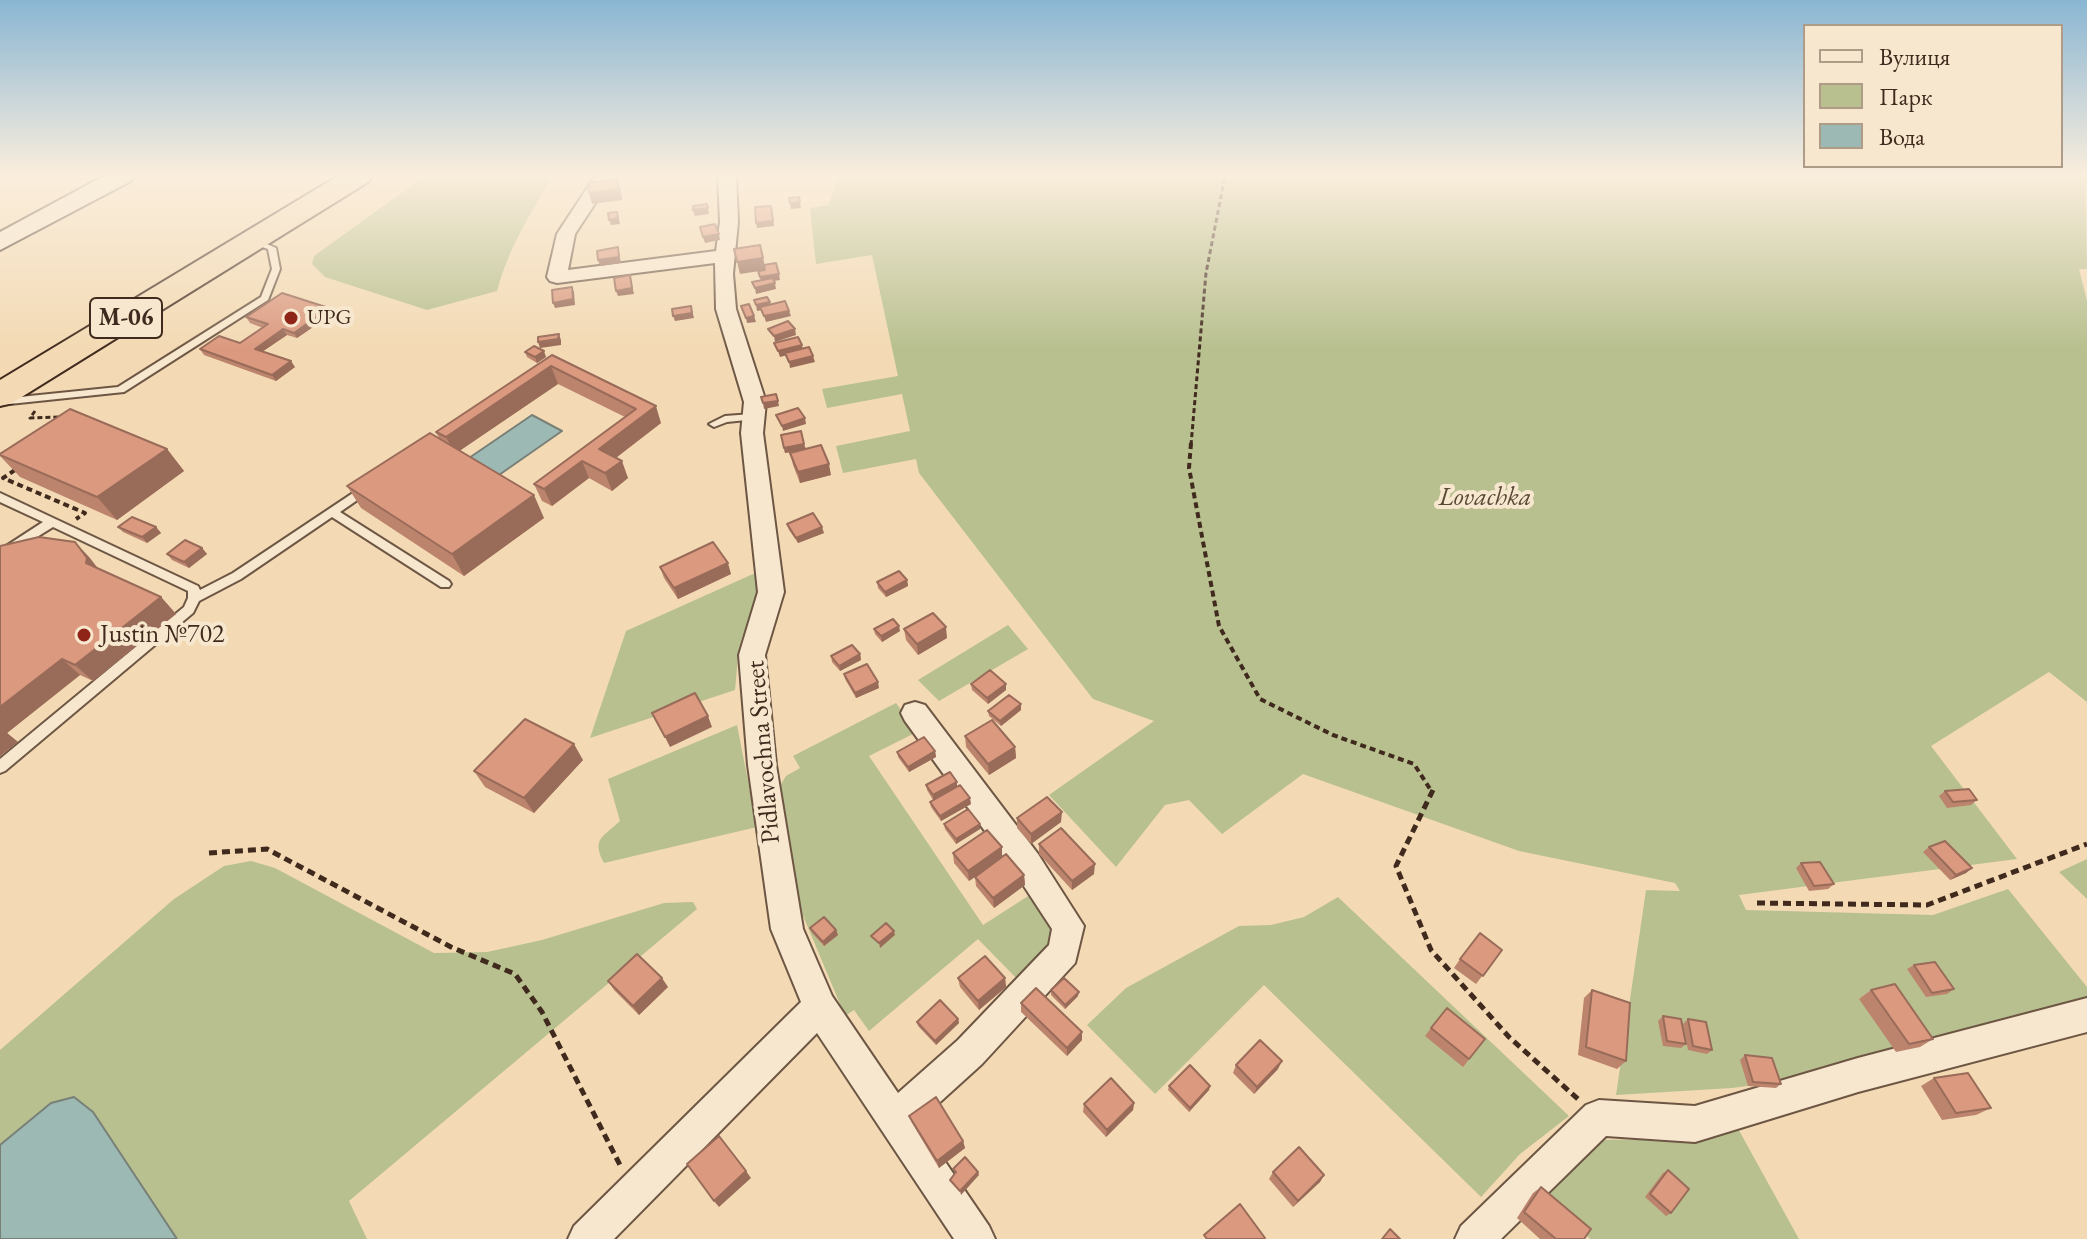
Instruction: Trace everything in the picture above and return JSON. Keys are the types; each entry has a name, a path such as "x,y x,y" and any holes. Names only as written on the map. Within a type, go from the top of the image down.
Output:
{"highway":[{"name":"М-06","path":"0,395 264,234"}],"street":[{"path":"566,234 557,277 725,256"},
{"name":"Pidlavochna Street","path":"728,234 726,309 755,402 752,417 771,592 752,655 762,765 787,929 820,1008 976,1239"},
{"path":"894,1120 970,1052 1064,952 1068,926 1027,864 915,713"},
{"path":"587,1239 795,1029 820,1008"},
{"path":"1474,1239 1599,1118 1695,1124 1858,1075 2087,1015"}],"lane":[{"path":"0,402 120,390 265,298 276,269 275,260 272,248 252,241"},
{"path":"714,424 725,419 752,417"},
{"path":"194,598 237,576 382,478"},
{"path":"0,497 194,589 189,610 0,767"},
{"path":"332,512 445,584"},
{"path":"0,556 50,523"}],"path":[{"path":"1214,234 1206,273 1189,468 1219,626 1260,699 1333,735 1414,764 1433,790 1396,866 1431,950 1509,1037 1599,1118"},
{"path":"1757,903 1927,905 2087,844"},
{"path":"209,853 267,849 451,947 515,974 542,1012 634,1194"}],"green space":[{"path":"345,234 520,234 497,291 427,310 325,277 312,264 314,256"},
{"name":"Lovachka","path":"813,234 2086,234 2087,269 2079,269 2087,301 2087,702 2049,672 1931,746 2017,859 1739,895 1746,910 1933,915 2008,889 2087,987 2087,1001 1817,1077 1732,1088 1616,1095 1646,890 1680,891 1675,883 1519,851 1303,774 1222,834 1189,800 1165,805 1116,867 1049,795 1154,721 1093,699 919,473 916,459 843,473 836,446 910,431 902,394 827,408 822,389 898,376 872,255 816,264"},
{"path":"753,574 758,576 759,593 756,608 740,644 735,690 590,738 626,631"},
{"path":"1008,625 1028,649 939,701 918,680"},
{"path":"896,703 917,732 869,756 983,925 1036,891 1060,930 1052,948 1021,983 978,939 869,1031 854,1010 845,1016 799,906 782,816 781,784 786,776 800,768 793,756"},
{"path":"737,725 757,827 604,863 599,843 620,821 608,779"},
{"path":"2087,859 2087,899 2059,872"},
{"path":"251,861 275,868 434,953 487,952 542,940 664,903 693,902 697,909 349,1201 367,1239 0,1239 0,1050 174,899 224,866"},
{"path":"1338,897 1569,1116 1520,1154 1481,1197 1264,985 1155,1094 1087,1025 1126,988 1239,926 1271,925 1304,917"},
{"path":"1736,1125 1799,1239 1590,1239 1544,1190 1595,1140 1658,1139"}],"water":[{"path":"532,415 562,431 499,475 469,458"},
{"path":"74,1097 93,1112 177,1239 0,1239 0,1145 51,1103"}],"building":[{"path":"760,245 763,258 737,262 734,249"},
{"path":"618,247 619,257 598,260 597,251"},
{"path":"776,263 779,274 760,277 758,271 765,270 764,265"},
{"path":"630,275 632,288 616,291 614,278"},
{"path":"773,278 775,283 755,288 752,282"},
{"path":"572,287 573,299 553,303 552,290"},
{"path":"282,293 329,308 294,333 283,329 255,349 291,361 272,375 200,349 219,336 240,343 268,324 246,317"},
{"path":"767,297 770,302 756,305 754,300"},
{"path":"785,301 789,311 764,316 760,307"},
{"path":"749,304 754,316 746,318 741,306"},
{"path":"691,306 692,313 673,316 672,309"},
{"path":"788,321 795,329 774,336 768,329"},
{"path":"559,334 558,339 538,342 538,337"},
{"path":"798,337 802,345 778,351 774,343"},
{"path":"534,346 544,351 535,357 525,352"},
{"path":"809,347 813,356 789,362 785,353"},
{"path":"552,355 656,406 599,449 622,461 605,473 582,461 544,489 534,484 636,409 551,366 446,437 436,432"},
{"path":"776,394 778,401 763,403 761,397"},
{"path":"798,408 805,418 782,426 776,415"},
{"path":"70,409 167,449 97,497 0,455"},
{"path":"801,431 804,444 784,448 781,435"},
{"path":"430,433 534,495 452,554 347,486"},
{"path":"821,445 829,464 798,472 790,453"},
{"path":"813,513 822,527 796,538 787,524"},
{"path":"132,517 156,527 142,537 118,527"},
{"path":"39,537 75,542 87,558 86,563 161,597 75,665 62,659 0,707 0,546"},
{"path":"185,540 202,548 184,562 167,554"},
{"path":"713,542 728,563 674,588 660,567"},
{"path":"899,571 907,580 885,592 877,582"},
{"path":"933,613 946,627 917,644 904,629"},
{"path":"893,619 899,626 881,636 874,629"},
{"path":"852,645 860,654 839,666 831,656"},
{"path":"867,664 878,682 855,693 844,674"},
{"path":"990,670 1006,684 987,698 971,684"},
{"path":"695,693 708,716 665,737 652,713"},
{"path":"1009,695 1021,704 1000,721 988,711"},
{"path":"525,719 574,744 524,798 474,771"},
{"path":"992,720 1015,747 988,764 965,736"},
{"path":"924,737 935,751 908,767 897,752"},
{"path":"950,772 957,782 933,795 926,785"},
{"path":"960,785 970,798 940,816 930,802"},
{"path":"1969,789 1977,800 1953,802 1945,791"},
{"path":"1047,797 1062,812 1031,834 1017,818"},
{"path":"968,809 980,824 956,839 944,824"},
{"path":"1061,828 1095,864 1072,881 1039,844"},
{"path":"987,830 1002,847 968,871 953,853"},
{"path":"1945,841 1972,868 1956,875 1929,847"},
{"path":"1006,854 1024,875 993,898 975,877"},
{"path":"1820,862 1834,884 1814,886 1801,863"},
{"path":"824,917 836,930 823,942 810,928"},
{"path":"886,923 894,931 879,943 871,936"},
{"path":"1480,933 1502,950 1483,976 1460,959"},
{"path":"637,954 662,978 633,1006 608,981"},
{"path":"985,956 1005,978 978,1001 958,978"},
{"path":"1935,962 1954,989 1932,993 1914,965"},
{"path":"1064,978 1079,992 1065,1005 1051,990"},
{"path":"1895,984 1933,1039 1909,1044 1871,990"},
{"path":"1036,988 1082,1032 1067,1048 1021,1003"},
{"path":"1592,990 1630,1003 1626,1061 1586,1047"},
{"path":"940,1000 958,1019 935,1041 917,1022"},
{"path":"1447,1008 1485,1039 1469,1059 1431,1028"},
{"path":"1663,1016 1681,1019 1686,1044 1667,1041"},
{"path":"1688,1019 1706,1022 1712,1050 1693,1046"},
{"path":"1260,1040 1282,1061 1257,1087 1236,1065"},
{"path":"1745,1055 1772,1058 1781,1084 1753,1082"},
{"path":"1190,1065 1210,1086 1190,1108 1169,1086"},
{"path":"1968,1073 1991,1108 1956,1113 1934,1078"},
{"path":"1111,1078 1134,1103 1107,1130 1084,1104"},
{"path":"936,1097 963,1141 937,1161 909,1116"},
{"path":"719,1136 746,1171 714,1201 687,1164"},
{"path":"1299,1147 1324,1175 1298,1201 1273,1172"},
{"path":"965,1157 978,1172 960,1191 950,1180 956,1172 953,1169"},
{"path":"1668,1170 1689,1189 1671,1213 1650,1194"},
{"path":"1541,1187 1591,1229 1584,1239 1556,1239 1524,1212"},
{"path":"1240,1204 1265,1238 1207,1239 1204,1235"},
{"path":"1390,1229 1400,1239 1382,1239"}],"place":[{"name":"UPG","path":"291,318"},
{"name":"Justin №702","path":"84,635"}]}
